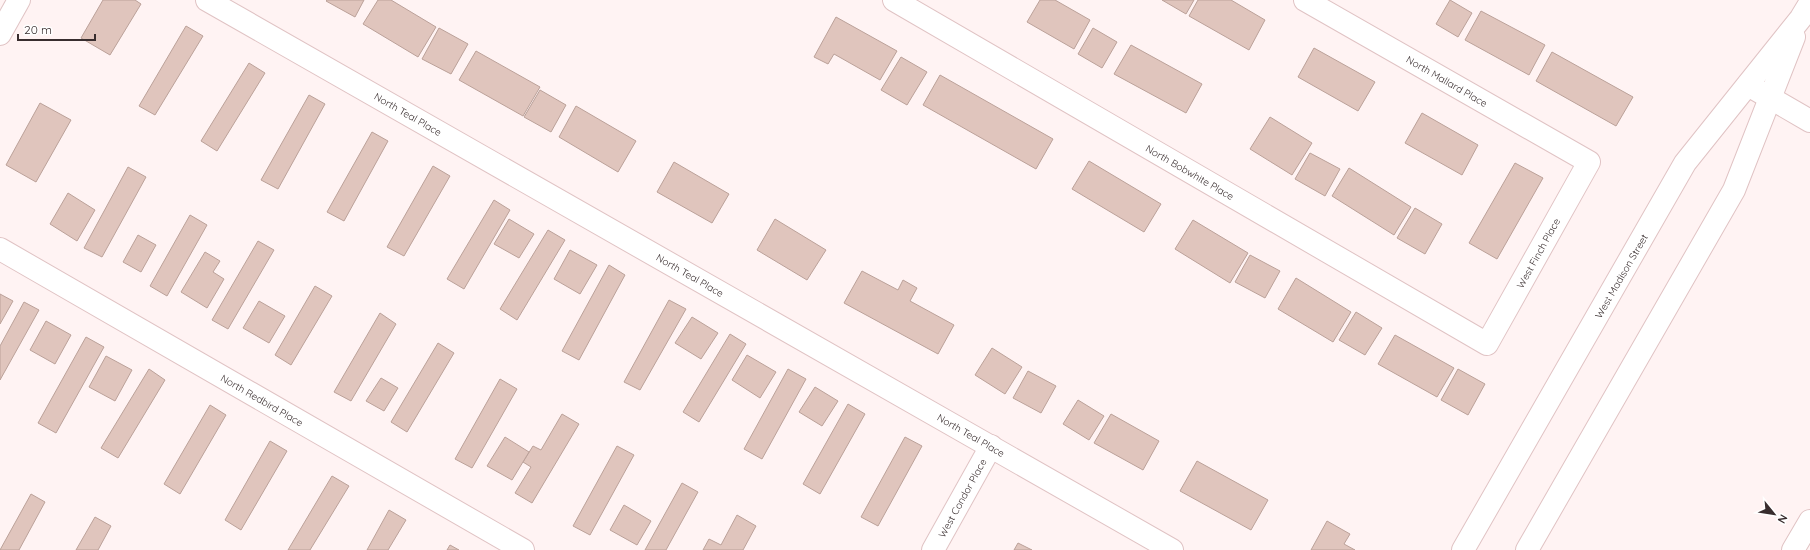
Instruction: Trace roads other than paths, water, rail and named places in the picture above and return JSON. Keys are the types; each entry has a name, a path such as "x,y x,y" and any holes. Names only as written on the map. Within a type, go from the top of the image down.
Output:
{"street":[{"path":"0,34 19,0"},
{"name":"North Teal Place","path":"207,0 1172,550"},
{"name":"North Bobwhite Place","path":"894,0 1487,344"},
{"name":"North Mallard Place","path":"1304,0 1589,162"},
{"name":"West Madison Street","path":"1463,550 1685,163 1806,11"},
{"name":"West Madison Street","path":"1527,550 1734,190 1806,11"},
{"path":"1748,84 1810,121"},
{"name":"West Finch Place","path":"1487,344 1589,162"},
{"name":"North Redbird Place","path":"0,249 523,550"},
{"name":"West Condor Place","path":"934,550 991,446"},
{"path":"1793,550 1810,521"}]}
